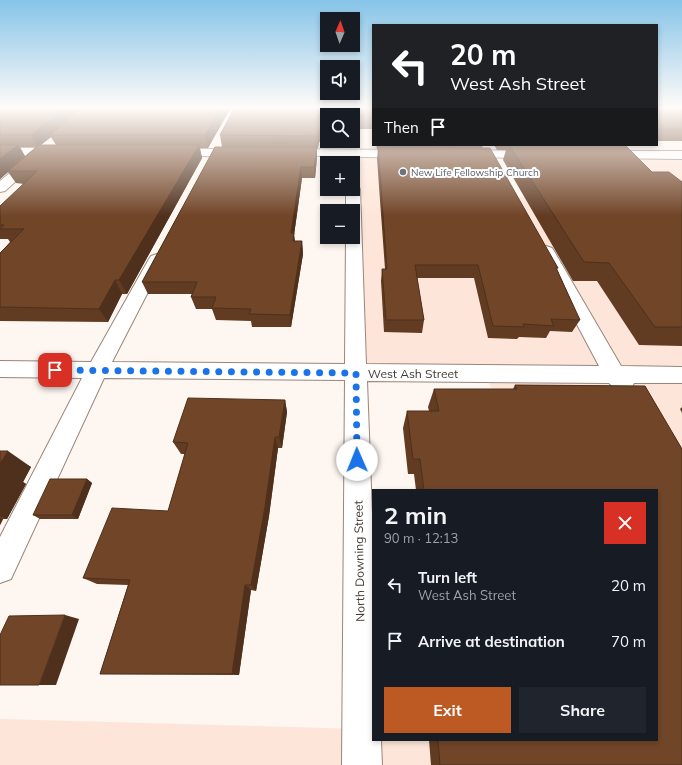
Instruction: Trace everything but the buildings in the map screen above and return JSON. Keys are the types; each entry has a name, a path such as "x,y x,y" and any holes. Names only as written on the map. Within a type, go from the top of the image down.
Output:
{"street":[{"path":"0,188 49,145"},
{"path":"203,174 218,145"},
{"path":"621,146 645,168"},
{"path":"453,154 489,150 546,155"},
{"path":"489,150 502,173"},
{"path":"0,152 72,152"},
{"path":"159,153 252,153"},
{"path":"276,153 322,156"},
{"path":"360,158 422,154"},
{"path":"592,155 682,155"},
{"name":"North Downing Street","path":"353,196 362,765"},
{"path":"539,237 615,375 634,396"},
{"path":"0,568 97,370 165,244"},
{"name":"West Ash Street","path":"0,369 682,375"}],"shaded area":[{"path":"352,154 492,154 516,197 679,200 631,155 682,155 682,765 0,765 0,719 361,729 358,489 372,489 372,741 658,741 658,489 519,489 487,374 356,373 354,244 360,244 360,204 353,204 353,196 360,196 360,156 352,156"}],"place":[{"name":"New Life Fellowship Church","path":"403,172"}],"route":[{"path":"55,370 356,373 357,460"}]}
